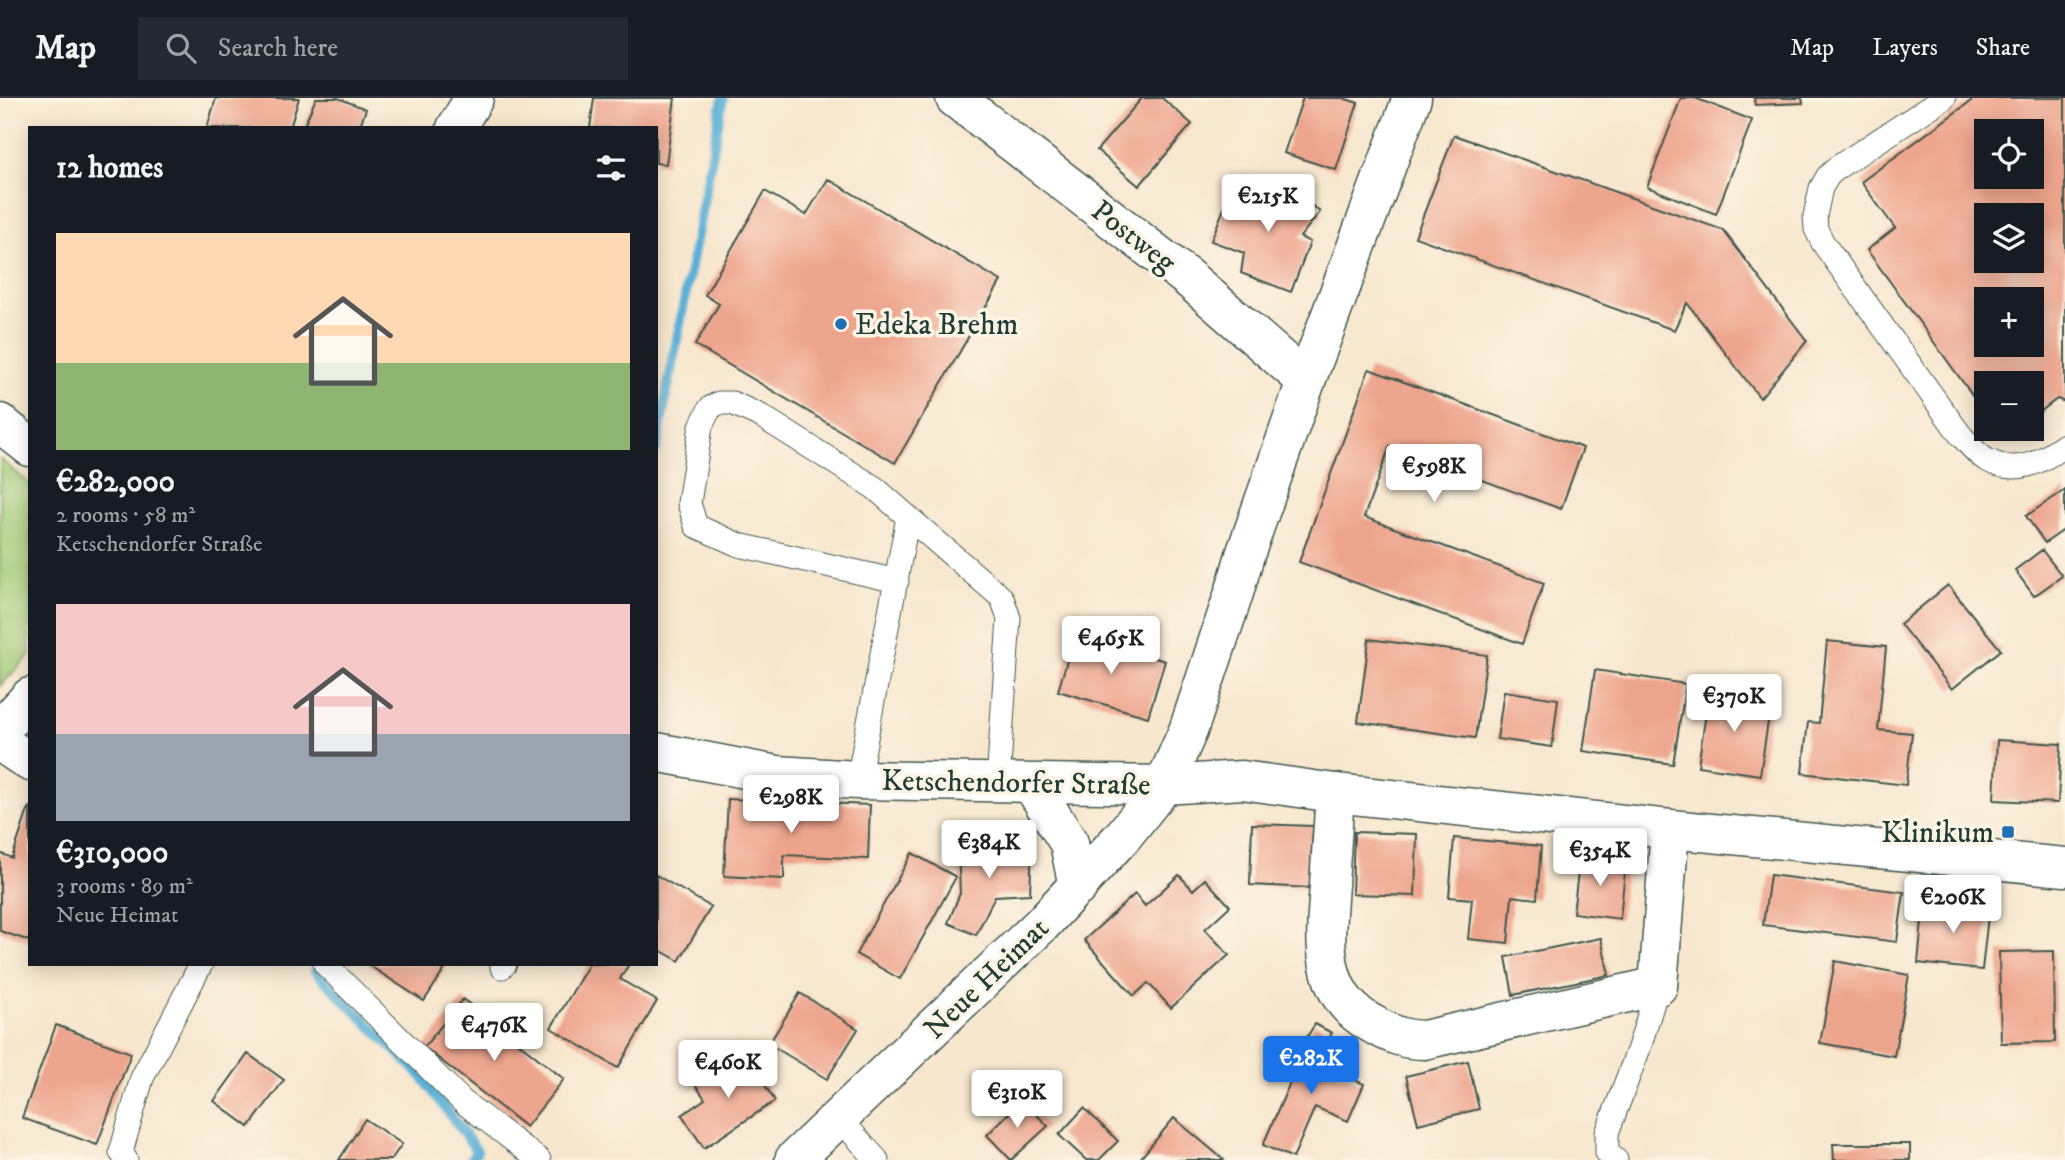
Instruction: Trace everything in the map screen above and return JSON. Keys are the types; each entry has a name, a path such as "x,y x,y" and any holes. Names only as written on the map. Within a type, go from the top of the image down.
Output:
{"street":[{"path":"457,126 474,98"},
{"name":"Postweg","path":"955,98 1188,278 1306,381"},
{"path":"1164,785 1188,731 1244,555 1412,98"},
{"path":"0,423 28,445"},
{"path":"0,730 28,699"},
{"path":"0,742 28,761"},
{"name":"Ketschendorfer Straße","path":"661,761 777,775 858,780 1164,785 1242,780 1335,793 1670,829 2065,867"},
{"path":"1015,783 1069,844 1077,887"},
{"name":"Neue Heimat","path":"794,1160 1042,924 1123,836 1164,785"},
{"path":"1335,793 1325,944 1332,977 1345,1004 1372,1024 1398,1037 1424,1040 1658,986 1670,829"}],"lane":[{"path":"1944,98 1838,167 1821,188 1815,216 1816,229 1822,243 1959,433 1986,460 2011,468 2042,461 2065,445"},
{"path":"897,581 739,545 696,526 689,503 701,426 710,408 719,403 732,403 751,412 875,488 1002,598 1009,618 1015,783"},
{"path":"858,780 908,517"},
{"path":"126,1160 121,1152 142,1077 200,966"},
{"path":"329,968 462,1101 540,1160"},
{"path":"1608,1158 1607,1133 1639,1048 1658,986"},
{"path":"840,1119 877,1160"}],"green space":[{"path":"0,459 28,482 28,657 0,686"}],"building":[{"path":"216,98 299,98 291,126 208,126"},
{"path":"316,98 338,98 366,109 360,126 304,126"},
{"path":"594,98 675,98 666,164 658,163 658,126 590,126"},
{"path":"1142,98 1162,98 1192,124 1139,186 1097,150"},
{"path":"1303,98 1343,98 1358,103 1336,170 1284,153"},
{"path":"1681,98 1695,98 1752,120 1716,214 1647,187"},
{"path":"1754,98 1802,98 1803,103 1755,105"},
{"path":"1975,98 2065,98 2065,402 2057,399 2044,409 2044,371 1974,371 1974,397 1867,250 1895,228 1861,182"},
{"path":"1454,135 1723,230 1807,341 1760,398 1687,303 1674,330 1415,237"},
{"name":"Edeka Brehm","path":"828,179 1001,281 895,463 695,345 719,304 705,295 765,191 806,215"},
{"path":"1281,181 1320,212 1300,237 1310,242 1291,292 1241,273 1244,253 1211,241 1232,188 1264,203"},
{"path":"1369,369 1583,448 1561,509 1390,446 1364,517 1544,583 1522,644 1299,562"},
{"path":"2065,490 2065,529 2045,543 2026,516"},
{"path":"2042,550 2062,576 2034,596 2015,570"},
{"path":"1948,585 2001,650 1952,689 1900,624"},
{"path":"1075,634 1165,661 1148,717 1058,691"},
{"path":"1369,639 1487,655 1475,738 1358,722"},
{"path":"1827,641 1886,647 1878,730 1912,733 1906,785 1802,773 1808,722 1819,723"},
{"path":"1595,670 1686,684 1673,764 1583,751"},
{"path":"1504,691 1558,699 1552,747 1497,739"},
{"path":"1709,693 1771,702 1760,775 1698,766"},
{"path":"1997,740 2061,744 2058,803 1994,800"},
{"path":"728,799 870,805 868,859 784,855 784,879 724,876"},
{"path":"28,810 28,940 0,931 0,853 12,858"},
{"path":"1252,824 1313,826 1310,888 1250,885"},
{"path":"1354,832 1417,834 1415,896 1352,894"},
{"path":"1454,838 1541,846 1537,899 1512,896 1508,943 1468,939 1472,899 1449,897"},
{"path":"1032,845 1030,894 995,896 976,935 948,923 960,893 958,846"},
{"path":"912,853 956,877 900,979 856,954"},
{"path":"1580,857 1626,861 1620,919 1573,913"},
{"path":"1179,875 1193,890 1205,879 1230,906 1205,929 1229,955 1171,1008 1148,983 1134,996 1084,940 1135,894 1145,906"},
{"path":"1770,875 1904,892 1897,942 1763,925"},
{"path":"658,876 711,907 679,961 658,949"},
{"path":"1924,900 1989,907 1982,970 1918,963"},
{"path":"1601,938 1609,975 1513,995 1506,957"},
{"path":"2054,951 2055,1042 2001,1043 1999,952"},
{"path":"1835,961 1909,975 1894,1056 1820,1043"},
{"path":"370,966 447,966 424,1001"},
{"path":"588,966 628,966 620,979 657,1001 618,1068 551,1028"},
{"path":"800,993 858,1029 827,1079 769,1044"},
{"path":"463,999 564,1079 526,1127 424,1047"},
{"path":"1315,1024 1332,1033 1315,1063 1364,1084 1348,1121 1315,1107 1293,1158 1263,1145 1301,1057 1296,1055"},
{"path":"56,1025 131,1053 97,1145 22,1118"},
{"path":"743,1051 775,1101 704,1148 682,1115 705,1099 695,1084"},
{"path":"248,1054 284,1080 249,1127 214,1101"},
{"path":"1468,1061 1479,1109 1418,1124 1406,1076"},
{"path":"1022,1100 1048,1126 1011,1160 987,1135"},
{"path":"1084,1108 1118,1141 1099,1160 1086,1160 1059,1135"},
{"path":"1174,1118 1224,1160 1139,1160"},
{"path":"365,1119 402,1144 391,1160 339,1160"},
{"path":"1833,1144 1910,1144 1910,1160 1834,1160"}],"waterway":[{"path":"658,439 723,98"},
{"path":"318,966 315,971 423,1078 477,1151 470,1160"}],"place":[{"name":"Edeka Brehm","path":"841,324"},
{"name":"Klinikum","path":"2008,832"}]}
